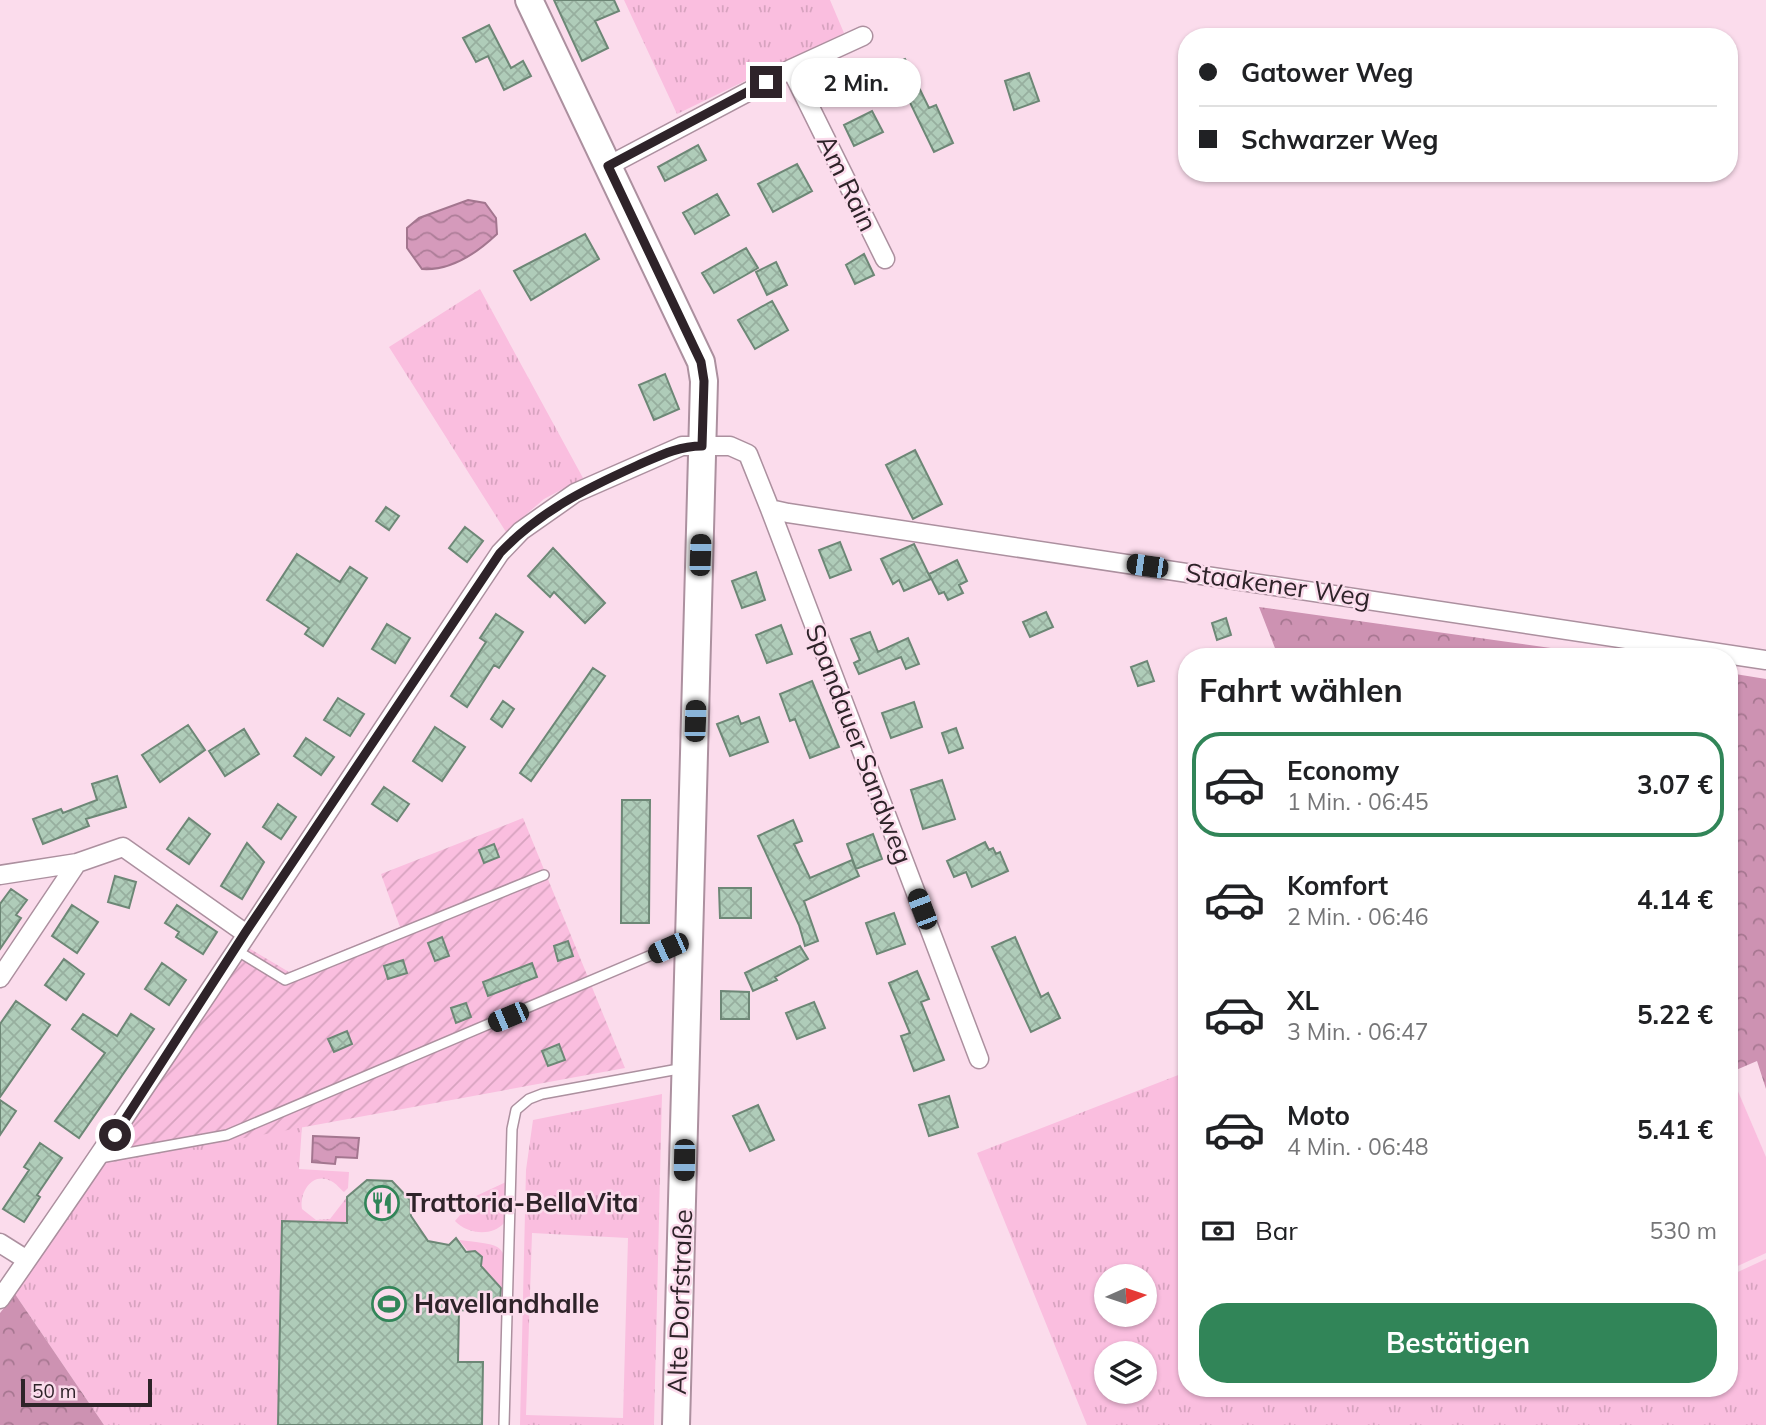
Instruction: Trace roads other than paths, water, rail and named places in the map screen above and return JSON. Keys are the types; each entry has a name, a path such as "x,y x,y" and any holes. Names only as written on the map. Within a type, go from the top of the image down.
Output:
{"street":[{"name":"Alte Dorfstraße","path":"529,0 701,362 704,381 677,1425"},
{"path":"608,166 791,69 863,36"},
{"name":"Am Rain","path":"791,69 885,259"},
{"path":"0,1299 100,1158 245,933 500,553 521,531 575,493 682,446 730,446 748,454 769,509"},
{"name":"Staakener Weg","path":"769,509 1687,648"},
{"name":"Spandauer Sandweg","path":"769,509 979,1059"},
{"name":"Staakener Weg","path":"1738,656 1766,660"},
{"path":"0,875 77,863 123,848 245,933"},
{"path":"0,978 77,863"},
{"path":"0,1243 27,1260"}],"lane":[{"path":"235,949 285,981 544,875"},
{"path":"100,1158 227,1135 668,948 689,948"},
{"path":"504,1425 512,1129 516,1110 529,1099 542,1094 685,1068"}],"water":[{"path":"468,200 485,203 496,218 497,234 481,248 453,264 422,269 407,248 407,228 419,218"},
{"path":"313,1136 359,1138 357,1158 336,1157 335,1164 312,1162"}],"place":[{"name":"Trattoria-BellaVita","path":"382,1203"},
{"name":"Havellandhalle","path":"389,1304"}]}
